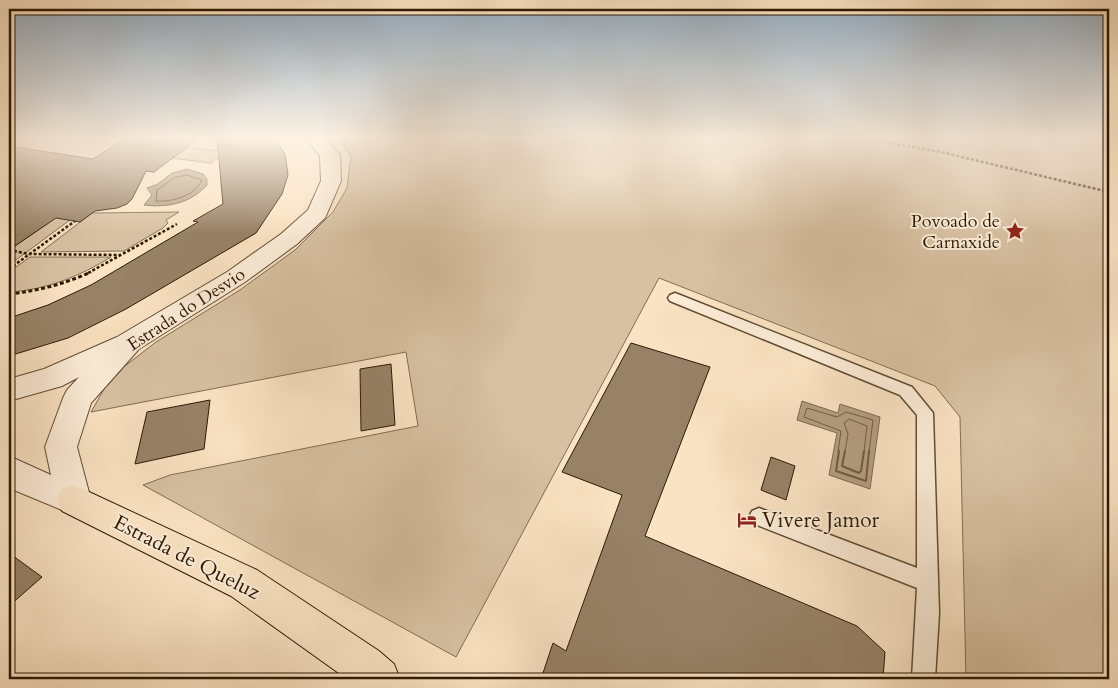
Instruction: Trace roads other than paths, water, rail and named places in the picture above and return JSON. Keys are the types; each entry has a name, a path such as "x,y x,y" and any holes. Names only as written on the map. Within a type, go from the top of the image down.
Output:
{"main road":[{"name":"Estrada de Queluz","path":"74,500 244,582 364,666 379,679"}],"street":[{"name":"Estrada do Desvio","path":"74,500 61,447 78,398 129,342 236,277 289,240 317,213 332,180 331,170"},
{"path":"9,403 21,386 52,378 129,342"},
{"name":"Estrada de Queluz","path":"9,470 21,478 74,500"}],"lane":[{"path":"675,298 906,391 925,413 928,613 924,679"},
{"path":"759,516 927,582"}],"water":[{"path":"191,170 203,174 207,179 207,185 194,196 178,203 162,206 144,205 152,195 147,188 158,184 172,173"},
{"path":"802,401 838,413 840,404 880,417 870,489 829,475 837,433 797,420"}],"place":[{"name":"Povoado de Carnaxide","path":"1015,231"},
{"name":"Vivere Jamor","path":"747,520"}]}
